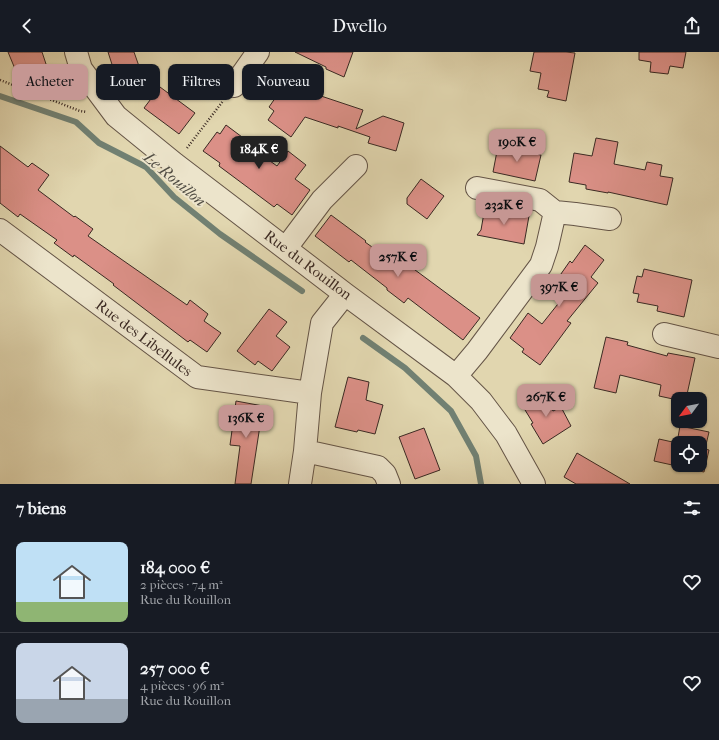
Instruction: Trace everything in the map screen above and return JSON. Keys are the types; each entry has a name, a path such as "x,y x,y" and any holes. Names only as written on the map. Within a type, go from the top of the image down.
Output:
{"street":[{"name":"Rue du Rouillon","path":"76,52 81,69 116,116 175,164 345,294 456,376 481,401 506,434 534,484"},
{"path":"234,86 258,52"},
{"path":"286,248 322,200 356,166"},
{"path":"477,188 540,200 555,212 610,219"},
{"path":"456,376 477,351 541,265 548,247 555,212"},
{"name":"Rue des Libellules","path":"0,230 197,377 310,393"},
{"path":"300,484 305,451 310,393 322,323 345,294"},
{"path":"664,334 719,347"},
{"path":"305,451 378,467 385,474 389,484"}],"path":[{"path":"0,80 80,111 116,116"},
{"path":"175,164 223,100"}],"building":[{"path":"8,52 42,52 46,64 13,64"},
{"path":"108,52 134,52 138,64 112,64"},
{"path":"295,52 353,52 344,77 326,69 324,64 320,64"},
{"path":"534,52 575,53 566,101 547,97 549,91 538,89 541,73 530,71"},
{"path":"639,52 686,52 683,68 670,66 668,74 650,72 651,62 639,60"},
{"path":"160,87 168,93 168,100 178,100 195,113 179,134 144,108 150,100 160,100"},
{"path":"324,97 363,110 356,129 383,116 404,123 396,151 368,143 370,137 305,117 291,137 268,120 274,111 269,107 274,100 324,100"},
{"path":"226,125 242,137 241,140 277,166 288,151 306,165 295,179 310,190 292,215 277,204 274,207 219,166 220,163 203,151 217,132 220,134"},
{"path":"596,138 618,142 614,164 645,170 647,162 662,165 660,176 673,178 667,205 608,192 586,189 586,185 569,182 574,153 592,156"},
{"path":"0,146 28,167 32,163 49,175 38,190 74,217 75,216 93,229 88,236 187,305 190,300 208,314 204,321 221,333 207,352 190,340 188,342 113,285 114,284 74,255 73,257 54,243 57,240 20,214 18,217 0,203"},
{"path":"498,146 541,155 535,181 493,172"},
{"path":"421,179 444,196 427,219 407,204 407,198"},
{"path":"485,207 529,216 524,244 477,235 481,230"},
{"path":"331,215 366,241 365,242 403,269 407,264 480,318 463,340 408,298 404,303 351,260 349,262 315,236"},
{"path":"585,245 604,260 591,277 598,283 567,321 571,323 540,365 522,352 524,349 510,338 528,313 542,324 569,290 556,281 570,261 572,263"},
{"path":"644,269 692,280 684,317 657,311 658,306 637,302 639,294 633,293 637,276 642,277"},
{"path":"269,309 287,322 276,336 290,347 272,371 258,361 255,365 237,351"},
{"path":"606,337 628,342 627,345 667,356 668,353 695,358 688,392 671,392 671,399 659,396 661,385 620,375 616,393 594,388"},
{"path":"348,377 369,382 366,400 383,405 375,434 335,427"},
{"path":"543,393 553,411 561,407 571,426 543,444 522,405"},
{"path":"236,401 263,406 251,484 235,484 240,446 230,445"},
{"path":"424,428 440,470 415,479 399,437"},
{"path":"680,428 690,428 709,432 707,440 707,436 678,436"},
{"path":"659,439 671,442 671,465 654,461"},
{"path":"577,453 630,484 576,484 564,477"}],"waterway":[{"name":"Le Rouillon","path":"0,96 76,122 99,143 146,167 174,197 220,234 302,291"},
{"name":"Le Rouillon","path":"363,338 405,368 451,411 476,456 481,484"}]}
